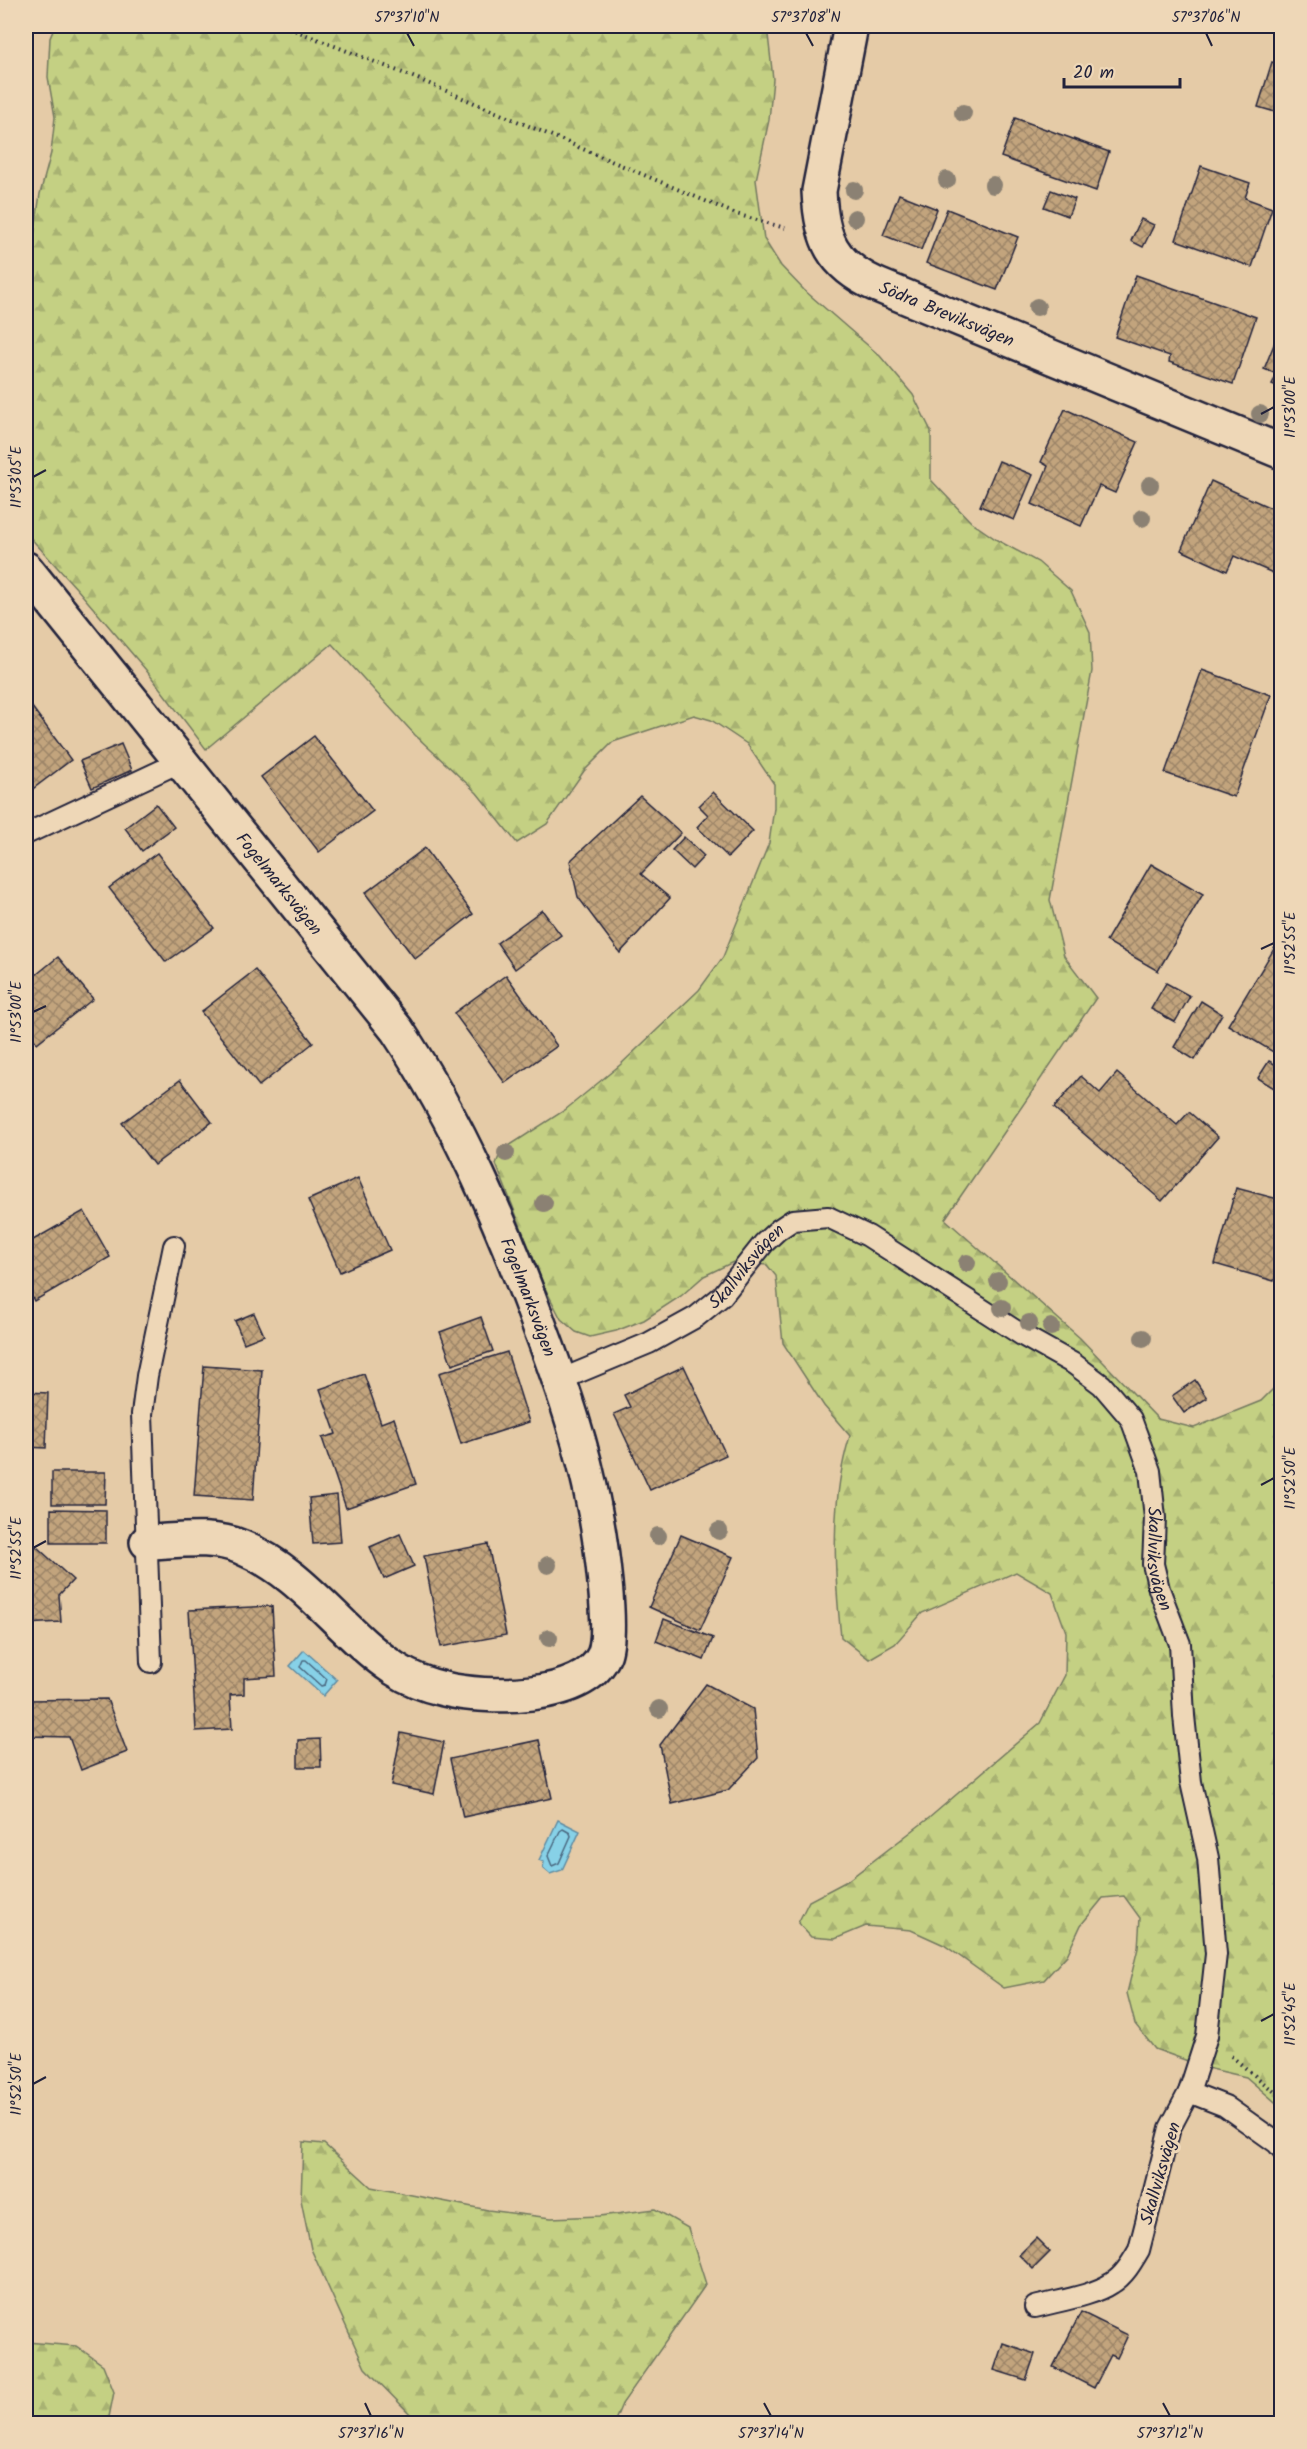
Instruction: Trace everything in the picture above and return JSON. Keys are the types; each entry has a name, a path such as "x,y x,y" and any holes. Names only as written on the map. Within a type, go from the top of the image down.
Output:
{"street":[{"name":"Södra Breviksvägen","path":"851,26 819,191 820,218 826,241 840,262 859,277 1281,452"},
{"name":"Fogelmarksvägen","path":"26,569 397,1030 422,1068 487,1197 522,1279 560,1380 585,1457 595,1512 609,1635 604,1656 594,1670 564,1686 531,1693 482,1694 446,1690 416,1681 393,1668 297,1581 262,1556 237,1545 209,1540 147,1542"}],"lane":[{"path":"26,834 182,761"},
{"name":"Skallviksvägen","path":"560,1380 649,1343 696,1317 722,1296 764,1243 778,1230 793,1220 828,1217 868,1236 992,1317 1074,1364 1102,1384 1131,1419 1150,1471 1155,1518 1153,1564 1159,1588 1180,1644 1191,1782 1208,1858 1216,1954 1207,2036 1189,2092 1170,2128 1139,2250 1129,2267 1112,2283 1035,2307"},
{"path":"151,1662 142,1414 147,1376 174,1246"},
{"path":"1189,2092 1225,2106 1277,2143 1281,2149"}],"path":[{"path":"284,26 418,79 736,214 826,241"},
{"path":"1207,2036 1281,2098"}],"green space":[{"path":"55,26 767,26 773,79 769,120 756,180 764,239 781,266 804,290 880,356 913,395 931,431 931,480 971,522 997,540 1038,562 1071,591 1090,632 1092,671 1050,900 1064,956 1096,998 945,1219 1080,1338 1158,1419 1194,1428 1261,1401 1281,1381 1281,2107 1246,2077 1207,2068 1155,2049 1135,2024 1127,1993 1138,1948 1140,1918 1124,1896 1103,1898 1081,1925 1067,1955 1044,1980 1004,1988 944,1945 911,1930 866,1926 835,1939 811,1937 798,1923 809,1901 847,1881 929,1818 1040,1723 1065,1675 1066,1632 1052,1593 1016,1572 922,1613 895,1644 869,1659 841,1637 835,1535 839,1485 850,1436 824,1406 783,1343 776,1276 767,1265 733,1262 704,1276 681,1296 644,1320 616,1331 590,1337 576,1332 561,1319 545,1288 496,1164 501,1151 565,1110 620,1065 699,990 723,957 769,843 774,808 774,784 747,744 711,720 694,715 613,742 584,771 547,824 517,843 477,793 415,735 332,644 206,749 146,670 26,533 26,270 31,257 40,194 51,153 55,117 48,77 50,38"},
{"path":"303,2142 324,2144 371,2187 488,2210 551,2218 600,2216 655,2209 688,2228 706,2284 622,2404 614,2423 419,2423 365,2368 311,2249 301,2200"},
{"path":"26,2342 76,2346 103,2365 114,2392 109,2417 71,2424 26,2419"}],"water":[{"path":"304,1650 337,1680 323,1696 290,1666"},
{"path":"558,1820 580,1831 562,1870 550,1874 543,1868 544,1862 539,1860"}],"building":[{"path":"1272,62 1282,65 1282,114 1258,107"},
{"path":"1015,118 1109,152 1096,191 1001,157"},
{"path":"1201,166 1250,183 1245,198 1272,208 1252,267 1176,240"},
{"path":"1051,190 1075,199 1068,216 1044,207"},
{"path":"899,194 937,209 921,250 883,235"},
{"path":"947,209 1018,237 997,290 926,263"},
{"path":"1141,219 1154,225 1143,247 1131,241"},
{"path":"1136,275 1256,317 1233,384 1169,362 1170,356 1115,337"},
{"path":"1277,337 1282,339 1282,388 1272,384 1277,374 1264,369"},
{"path":"1065,409 1138,442 1115,493 1099,486 1081,526 1032,504 1048,466 1041,462"},
{"path":"999,461 1033,475 1014,520 980,506"},
{"path":"1211,481 1282,513 1282,577 1234,556 1227,571 1181,550"},
{"path":"1202,670 1271,695 1234,797 1165,773"},
{"path":"26,699 71,760 26,794"},
{"path":"314,736 373,811 319,852 261,777"},
{"path":"121,744 132,770 92,788 80,761"},
{"path":"713,792 753,831 728,857 697,827 708,815 699,806"},
{"path":"640,796 681,833 641,874 670,898 620,953 578,897 570,861"},
{"path":"156,804 174,827 142,851 125,828"},
{"path":"684,837 704,856 692,869 672,850"},
{"path":"425,848 473,914 415,959 365,893"},
{"path":"157,853 214,928 166,962 109,888"},
{"path":"1151,864 1203,894 1158,971 1106,941"},
{"path":"542,910 561,935 515,969 497,943"},
{"path":"1280,939 1282,940 1280,1056 1228,1025"},
{"path":"58,957 93,999 37,1043 26,1029 26,983"},
{"path":"255,970 313,1043 259,1086 201,1012"},
{"path":"506,975 557,1046 505,1083 454,1013"},
{"path":"1166,983 1190,996 1175,1022 1151,1009"},
{"path":"1201,1001 1222,1014 1195,1060 1174,1047"},
{"path":"1269,1061 1282,1068 1282,1093 1258,1078"},
{"path":"1117,1073 1177,1125 1189,1112 1218,1137 1162,1201 1054,1108 1081,1076 1100,1093"},
{"path":"180,1080 212,1122 154,1165 122,1123"},
{"path":"358,1178 390,1250 340,1272 308,1200"},
{"path":"1236,1188 1282,1200 1282,1254 1274,1281 1215,1264"},
{"path":"84,1211 110,1257 34,1301 26,1286 26,1244"},
{"path":"254,1313 264,1335 244,1343 235,1321"},
{"path":"481,1317 493,1351 452,1365 440,1332"},
{"path":"507,1352 529,1422 461,1444 439,1373"},
{"path":"204,1366 262,1370 253,1500 194,1496"},
{"path":"684,1366 726,1455 650,1490 614,1414 630,1407 624,1395"},
{"path":"364,1374 381,1423 394,1418 416,1484 346,1508 322,1438 336,1434 320,1389"},
{"path":"1195,1380 1207,1398 1184,1413 1172,1396"},
{"path":"26,1392 48,1393 46,1448 26,1447"},
{"path":"52,1472 106,1472 105,1504 52,1504"},
{"path":"337,1495 341,1542 313,1544 309,1498"},
{"path":"51,1509 106,1510 106,1543 51,1543"},
{"path":"400,1534 414,1566 384,1579 370,1547"},
{"path":"681,1535 733,1557 700,1630 649,1607"},
{"path":"26,1537 73,1580 59,1595 61,1622 26,1624"},
{"path":"488,1544 506,1635 441,1647 424,1556"},
{"path":"272,1606 276,1676 244,1678 244,1694 230,1695 232,1729 196,1731 189,1610"},
{"path":"664,1619 713,1638 704,1660 656,1641"},
{"path":"706,1684 753,1709 758,1758 728,1790 672,1804 660,1745"},
{"path":"107,1699 127,1752 81,1770 69,1737 26,1736 26,1700"},
{"path":"401,1733 444,1742 434,1794 391,1785"},
{"path":"320,1739 321,1767 298,1767 298,1740"},
{"path":"539,1740 552,1798 463,1817 450,1759"},
{"path":"1036,2238 1050,2252 1033,2269 1019,2255"},
{"path":"1081,2312 1128,2335 1117,2358 1111,2355 1094,2388 1053,2367"},
{"path":"1003,2343 1035,2354 1026,2380 994,2370"}]}
